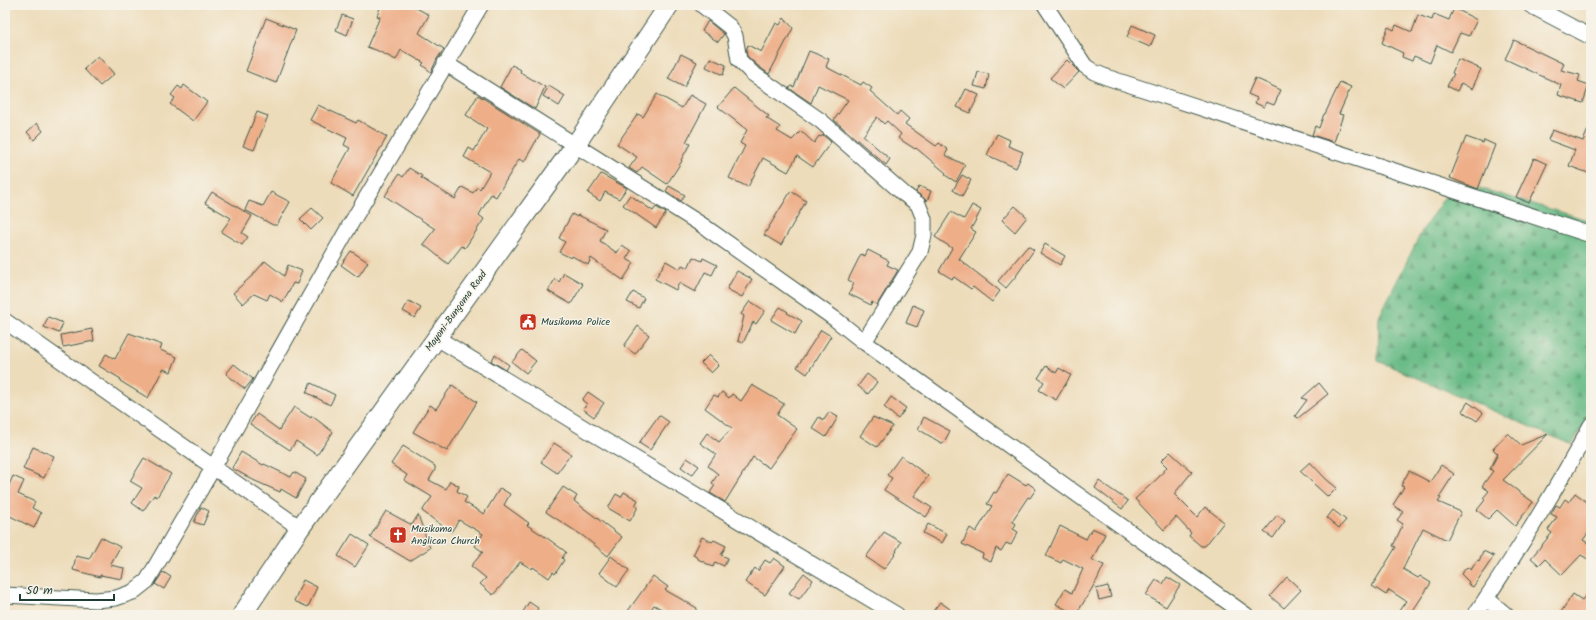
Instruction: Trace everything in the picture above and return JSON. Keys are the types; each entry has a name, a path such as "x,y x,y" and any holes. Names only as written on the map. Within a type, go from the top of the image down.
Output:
{"main road":[{"name":"Mayoni-Bungoma Road","path":"242,615 300,528 576,144 669,5"}],"street":[{"path":"5,595 96,600 116,598 133,592 147,581 213,468 350,225 445,63 481,5"},
{"path":"702,5 730,28 736,36 739,60 752,73 821,121 904,194 918,204 924,219 924,235 920,252 864,342"},
{"path":"1045,5 1085,66 1094,72 1591,235"},
{"path":"1530,5 1591,37"},
{"path":"445,63 576,144 702,225 836,319 864,342 1246,615"},
{"path":"5,321 300,528"},
{"path":"437,338 623,452 897,615"},
{"path":"1475,615 1574,458 1591,425"},
{"path":"1486,598 1506,615"}],"green space":[{"path":"1455,181 1591,221 1591,412 1572,445 1378,361 1379,317 1422,231"}],"building":[{"path":"381,5 411,5 429,15 419,33 444,49 431,72 422,65 424,63 401,50 396,60 367,47 380,17 377,16"},
{"path":"1454,8 1477,20 1469,36 1460,33 1451,52 1437,45 1430,63 1414,56 1412,61 1402,57 1403,53 1382,43 1388,27 1394,30 1396,25 1412,32 1418,15 1432,20 1434,14 1449,20"},
{"path":"342,15 353,19 347,35 336,30"},
{"path":"266,18 296,30 276,83 246,71"},
{"path":"784,18 793,28 769,74 747,56 746,50 748,45 761,52 776,23 780,25"},
{"path":"708,21 724,34 718,42 702,31"},
{"path":"1132,25 1155,35 1150,47 1127,37"},
{"path":"1514,40 1564,64 1561,70 1580,75 1578,81 1589,85 1583,103 1558,95 1561,85 1505,59"},
{"path":"809,51 829,59 826,67 861,85 863,82 872,88 870,91 897,115 900,111 909,119 905,124 936,146 939,143 948,150 945,155 965,165 956,182 945,175 946,173 916,148 915,149 898,138 901,134 887,121 884,124 877,117 863,136 890,159 886,165 834,120 848,100 818,85 811,103 789,88 792,86 794,87"},
{"path":"681,54 697,62 684,87 668,79"},
{"path":"98,56 114,74 100,86 84,69"},
{"path":"710,58 726,65 723,75 706,67"},
{"path":"1458,59 1481,69 1472,89 1461,83 1457,91 1447,86 1454,74 1452,73"},
{"path":"1067,60 1079,72 1063,89 1050,78"},
{"path":"512,65 521,70 520,72 545,87 535,109 500,87"},
{"path":"978,72 989,74 986,89 974,86"},
{"path":"1255,78 1281,90 1274,105 1266,102 1264,107 1255,103 1257,98 1248,94"},
{"path":"1340,82 1351,87 1339,114 1343,115 1334,142 1312,135 1315,126 1319,128 1324,114"},
{"path":"184,85 207,102 193,121 170,104 175,98 171,95 178,86 182,89"},
{"path":"549,86 565,96 559,106 543,96"},
{"path":"734,88 769,116 766,118 780,127 777,131 792,140 801,131 814,143 819,136 821,137 823,135 831,142 813,167 797,156 788,172 763,158 748,187 729,178 745,146 740,143 747,130 718,107"},
{"path":"966,89 979,95 970,113 957,107"},
{"path":"657,94 682,108 690,95 706,104 686,142 690,144 681,160 682,161 667,184 642,167 637,173 629,168 637,157 617,144 638,114 643,117"},
{"path":"478,95 540,134 524,162 519,159 496,197 491,194 479,215 484,219 465,248 462,246 448,264 423,244 435,229 385,196 399,174 403,177 409,168 422,176 421,178 455,199 462,187 473,193 477,187 480,189 490,172 464,157 469,148 474,151 487,129 466,115"},
{"path":"318,105 356,123 358,120 387,137 353,196 331,183 350,148 344,145 347,138 310,120"},
{"path":"257,112 268,116 254,150 243,146"},
{"path":"37,123 43,131 34,140 27,132"},
{"path":"1591,123 1591,174 1569,166 1575,150 1548,140 1552,130 1583,141"},
{"path":"997,134 1010,140 1008,146 1023,152 1016,168 987,155"},
{"path":"1466,137 1483,143 1484,140 1495,145 1478,189 1450,178"},
{"path":"1534,158 1547,164 1529,203 1516,197"},
{"path":"601,174 627,188 619,199 605,192 600,201 588,193"},
{"path":"962,175 971,180 962,196 953,190"},
{"path":"669,186 685,195 681,201 666,191"},
{"path":"919,186 931,191 927,201 916,192"},
{"path":"791,191 806,201 781,245 764,235"},
{"path":"212,192 252,216 242,233 248,237 242,245 221,232 231,218 205,203"},
{"path":"271,192 290,202 277,225 273,225 245,210 249,201 263,206"},
{"path":"630,195 653,211 656,207 666,213 656,228 623,205"},
{"path":"972,205 981,210 971,229 976,232 959,259 1000,291 992,302 973,287 971,289 954,277 952,279 939,271 952,248 935,237 951,212 964,219"},
{"path":"1015,206 1027,217 1015,232 1002,220"},
{"path":"312,208 323,218 311,230 300,219"},
{"path":"572,214 577,217 578,215 606,229 600,241 617,253 622,245 631,251 626,259 634,263 623,280 591,258 588,265 572,256 571,258 559,252 565,242 559,238"},
{"path":"1045,244 1065,256 1060,265 1040,253"},
{"path":"1028,246 1034,250 1006,288 998,281"},
{"path":"868,250 889,261 887,265 898,270 877,305 872,302 871,305 849,294 854,283 848,280 861,254 865,256"},
{"path":"351,251 368,262 358,277 341,265"},
{"path":"693,257 702,261 703,258 717,265 712,275 705,272 695,292 679,283 676,290 655,279 666,261 680,269 682,265 688,268"},
{"path":"265,261 284,276 288,265 302,271 297,284 293,283 283,302 270,294 267,300 254,294 243,304 233,293 253,275"},
{"path":"737,271 752,279 742,297 727,289"},
{"path":"564,273 583,284 571,304 548,291 555,279 559,282"},
{"path":"633,292 644,298 639,308 627,302"},
{"path":"409,301 421,308 415,318 403,311"},
{"path":"750,301 765,311 756,324 753,322 743,343 738,341 744,316 741,314"},
{"path":"913,305 924,310 917,327 906,323"},
{"path":"780,307 788,312 787,313 802,321 795,334 771,320"},
{"path":"48,317 63,323 59,333 44,327"},
{"path":"638,326 649,335 635,354 624,346"},
{"path":"92,329 94,341 63,347 61,335"},
{"path":"821,330 831,336 807,374 797,367"},
{"path":"129,333 162,345 160,350 177,357 171,372 163,369 148,398 99,366 106,354 115,359"},
{"path":"522,350 536,361 526,373 512,362"},
{"path":"495,355 509,365 506,370 491,361"},
{"path":"709,355 719,365 711,373 701,363"},
{"path":"234,364 253,379 245,389 226,374"},
{"path":"1046,366 1056,373 1059,368 1071,375 1056,400 1039,390 1044,382 1038,378"},
{"path":"867,374 877,382 868,394 858,386"},
{"path":"311,383 335,395 330,405 306,392"},
{"path":"1319,383 1328,394 1298,418 1295,416 1307,400 1302,398"},
{"path":"452,385 477,402 447,451 413,432 430,405 436,409"},
{"path":"752,385 784,404 777,415 797,429 769,468 753,457 725,502 710,493 715,485 712,483 718,474 708,466 716,454 700,443 707,433 719,442 732,428 705,408 714,395 718,397 722,392 729,398 732,394 741,401"},
{"path":"588,392 604,403 594,417 583,409 587,404 582,400"},
{"path":"891,397 906,408 898,419 884,407"},
{"path":"1468,402 1483,413 1477,421 1462,411"},
{"path":"294,407 311,418 312,416 333,432 317,455 296,441 290,450 250,424 257,414 279,430"},
{"path":"829,412 838,417 826,437 812,428 819,417 824,420"},
{"path":"659,415 669,422 650,450 639,443"},
{"path":"873,417 893,426 877,447 860,436"},
{"path":"924,417 950,431 943,444 918,429"},
{"path":"1508,433 1521,445 1548,434 1503,480 1533,502 1515,526 1497,510 1488,519 1477,510 1485,500 1483,498 1489,491 1482,486 1493,471 1490,469 1498,454 1493,449"},
{"path":"554,443 571,454 557,473 541,462"},
{"path":"403,446 435,466 435,470 429,480 446,489 450,481 459,486 457,491 467,497 464,502 484,514 500,488 510,494 504,505 529,523 527,525 566,552 562,558 564,560 555,574 553,572 549,578 533,567 532,569 520,562 493,595 480,584 486,578 471,566 483,552 475,546 483,534 459,520 451,532 422,511 432,497 404,480 407,475 391,464"},
{"path":"33,447 54,456 44,478 23,469"},
{"path":"241,452 263,465 264,464 291,477 294,472 306,479 296,498 281,489 280,492 253,480 232,468"},
{"path":"1170,452 1192,472 1174,494 1197,517 1205,507 1224,522 1205,546 1201,546 1189,536 1191,533 1176,517 1164,530 1135,499 1158,478 1167,467 1161,461"},
{"path":"901,456 928,476 914,496 932,508 926,517 884,490 892,478 887,475"},
{"path":"144,458 171,474 157,497 154,495 143,511 132,503 142,488 130,481"},
{"path":"687,458 699,466 692,475 681,467"},
{"path":"1310,462 1337,488 1328,497 1300,471"},
{"path":"1441,465 1454,474 1439,497 1441,498 1438,502 1461,512 1447,540 1423,528 1403,569 1418,578 1420,576 1431,583 1410,615 1396,615 1406,601 1389,590 1386,595 1372,586 1396,547 1393,546 1403,524 1397,520 1403,512 1393,505 1404,487 1401,486 1409,471 1430,482"},
{"path":"1008,474 1026,485 1028,483 1036,489 1030,498 1028,497 1012,521 1016,524 1013,529 1018,532 1011,545 1006,543 1001,551 996,548 991,562 982,558 983,554 962,544 970,528 976,532 992,506 987,504"},
{"path":"13,476 24,481 18,494 35,502 32,508 41,513 34,528 8,515 10,511 5,509 5,494"},
{"path":"1099,481 1128,501 1122,509 1095,488"},
{"path":"563,487 577,496 574,501 622,537 608,556 583,536 546,512"},
{"path":"624,492 638,500 635,506 638,507 630,521 608,508 616,494 621,497"},
{"path":"1575,493 1591,505 1591,529 1583,540 1591,545 1591,561 1581,555 1562,575 1545,559 1539,565 1531,558 1552,533 1548,530 1557,517 1551,514 1556,505 1560,507 1565,499 1569,502"},
{"path":"201,507 209,511 203,525 194,522"},
{"path":"1333,510 1346,520 1339,528 1327,518"},
{"name":"Musikoma Anglican Church","path":"386,511 412,525 418,515 430,548 410,561 370,537"},
{"path":"1277,515 1285,521 1273,538 1264,532"},
{"path":"928,524 947,534 942,543 923,533"},
{"path":"1060,526 1086,539 1092,528 1105,534 1092,560 1104,565 1097,580 1076,615 1056,604 1065,589 1072,593 1083,569 1063,559 1061,563 1046,556"},
{"path":"884,532 901,542 897,551 884,569 866,557"},
{"path":"352,534 369,545 355,567 338,556"},
{"path":"101,537 120,547 110,565 124,568 122,579 100,575 100,577 73,570 76,556 89,559"},
{"path":"702,537 712,542 714,540 726,546 721,555 728,558 724,566 715,562 713,567 693,555"},
{"path":"1483,551 1494,556 1473,587 1468,584 1469,582 1461,574 1467,567 1471,570 1477,560 1479,561"},
{"path":"611,556 629,570 617,587 599,573"},
{"path":"774,558 785,566 765,595 745,582 755,568 758,571 765,560 770,563"},
{"path":"163,572 171,577 164,589 155,584"},
{"path":"804,573 813,580 799,599 789,593"},
{"path":"653,576 668,587 665,590 697,608 693,615 672,615 654,605 647,615 625,615"},
{"path":"1167,577 1180,585 1166,607 1146,595 1156,580 1163,584"},
{"path":"1287,577 1301,590 1284,608 1270,596"},
{"path":"303,580 317,587 308,607 294,601"},
{"path":"1108,586 1111,597 1099,600 1096,589"},
{"path":"1591,589 1591,615 1559,615 1573,594 1582,600"},
{"path":"529,602 538,608 534,615 521,615"},
{"path":"940,602 950,609 945,615 930,615"}],"place":[{"name":"Musikoma Police","path":"528,322"},
{"name":"Musikoma Anglican Church","path":"398,535"}]}
